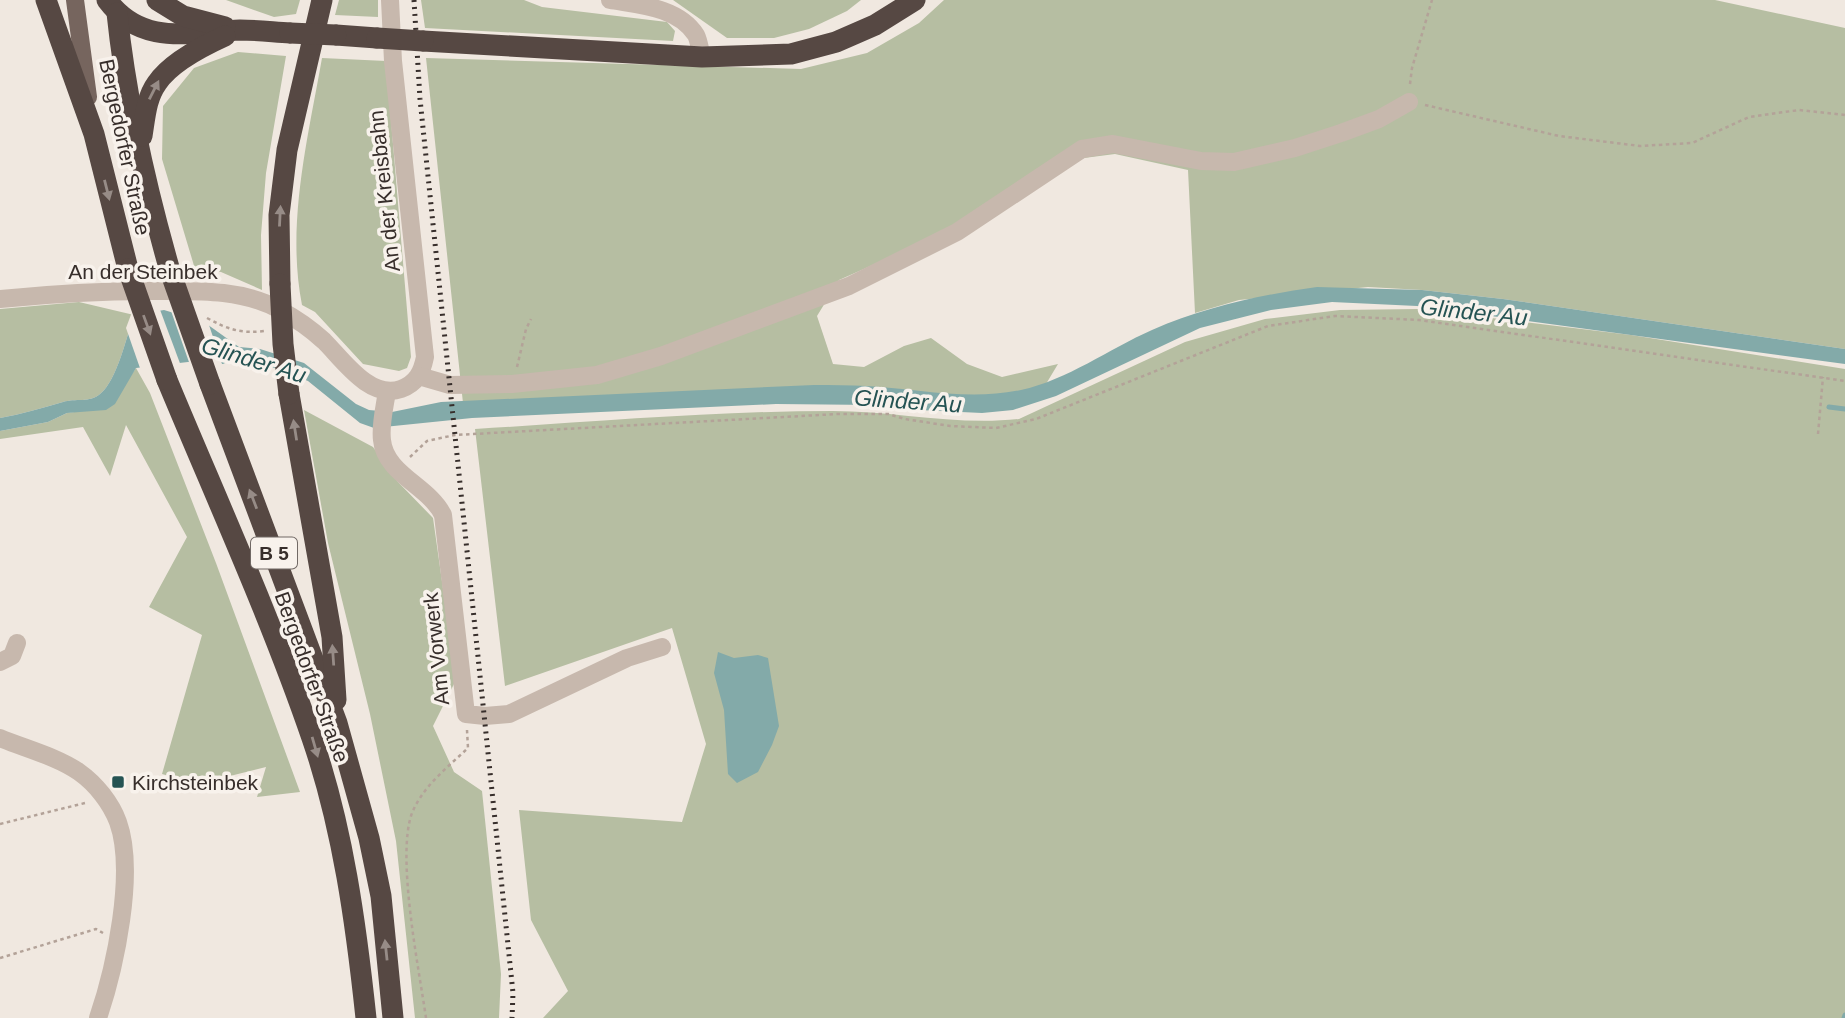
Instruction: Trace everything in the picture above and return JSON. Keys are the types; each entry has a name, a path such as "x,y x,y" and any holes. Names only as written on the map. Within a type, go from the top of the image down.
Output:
{"highway":[{"path":"46,0 94,134"},
{"path":"157,0 240,30"},
{"path":"322,0 287,150 279,215 280,284 282,344 289,394 332,637 337,723"},
{"path":"875,25 892,0"},
{"path":"114,4 142,28 165,33 197,35 240,30 702,57 791,54 836,42 875,25 915,0"},
{"name":"Bergedorfer Straße","path":"114,4 140,156 170,271 337,723 369,838 380,895 393,1018"},
{"path":"140,156 147,105 157,82 175,65 240,30"},
{"name":"Bergedorfer Straße","path":"94,134 128,269 167,380 313,739 343,859 358,936 366,1018"}],"main road":[{"name":"Bergedorfer Straße","path":"75,0 80,54 94,134"}],"street":[{"name":"An der Kreisbahn","path":"390,0 393,61 425,357 419,376"},
{"path":"610,0 657,8 676,16 696,35 702,57"},
{"path":"387,391 409,386 419,376 450,385 512,384 597,374 661,356 849,286 957,232 1082,149 1113,144 1202,161 1234,162 1295,148 1341,133 1379,118 1409,102"},
{"name":"An der Steinbek","path":"0,299 78,292 227,293 279,309 322,339 360,377 387,391"},
{"name":"Am Vorwerk","path":"387,391 382,430 384,449 401,472 430,495 443,514 466,714 509,714 627,658 662,647"},
{"path":"0,662 12,656 17,643"},
{"path":"0,738 80,773 111,807 119,824 123,846 119,939 108,989 98,1018"}],"path":[{"path":"1432,0 1412,68 1409,102 1559,136 1640,146 1692,143 1749,117 1761,115 1799,110 1845,115"},
{"path":"199,313 229,330 266,330"},
{"path":"401,472 412,454 427,441 455,436 851,414 888,414 950,426 996,428 1036,419 1268,326 1335,316 1419,320 1845,381"},
{"path":"512,384 531,319"},
{"path":"1818,434 1823,377"},
{"path":"426,1018 408,887 406,835 413,812 430,783 468,748 466,714"},
{"path":"0,824 76,805"},
{"path":"0,958 96,929 119,939"}],"green space":[{"path":"226,0 300,0 296,14 274,17"},
{"path":"339,0 378,0 378,17 335,15"},
{"path":"421,0 524,0 542,7 667,22 675,31 673,41 425,28"},
{"path":"673,0 861,0 847,11 809,29 774,38 727,38"},
{"path":"944,0 1715,0 1845,28 1845,349 1503,299 1368,287 1239,300 1195,313 1188,170 1115,154 1084,158 900,253 839,280 817,316 833,364 864,367 904,346 931,338 967,364 1002,377 1058,364 1046,384 1003,400 892,392 463,403 426,58 801,69 867,53 919,23"},
{"path":"238,52 286,56 266,173 261,235 262,290 221,272 195,269 162,159 163,106 194,68"},
{"path":"322,58 386,61 411,357 407,368 399,371 363,364 315,312 302,305 296,243 298,212 305,150"},
{"path":"79,302 134,315 116,369 106,388 96,397 0,418 0,309"},
{"path":"1418,309 1631,335 1845,369 1845,1018 543,1018 568,991 531,920 519,810 682,822 706,744 672,628 505,686 475,429 788,411 856,412 973,421 1019,419 1185,342 1265,319 1340,310"},
{"path":"136,368 150,393 216,563 300,792 257,797 266,767 192,782 162,774 202,635 149,607 187,537 126,425 110,476 83,427 0,439 0,431 48,422 67,413 96,409 125,384"},
{"path":"304,410 373,447 398,482 433,518 456,680 433,726 454,772 482,791 501,974 499,1018 415,1018 396,841 370,714 328,543"}],"water":[{"name":"Glinder Au","path":"1317,287 1422,290 1503,299 1845,349 1845,364 1417,306 1332,302 1271,310 1200,328 1056,396 1013,410 982,413 875,405 776,404 472,418 374,428 360,423 308,381 241,355 223,364 188,362 136,368 115,404 106,410 67,413 48,422 0,431 0,418 96,397 106,388 116,369 134,315 164,310 204,322 239,347 260,349 304,363 356,404 369,410 392,412 441,402 814,385 867,386 963,394 1002,393 1055,379 1152,330 1212,308"},
{"path":"718,652 734,658 758,655 768,658 779,726 758,772 737,783 728,774 724,710 714,673"}],"pier":[{"path":"159,307 181,366 141,371 126,328 132,312"},
{"path":"170,308 207,319 223,367 190,365"}],"waterway":[{"path":"1829,407 1845,409"}],"railway":[{"path":"414,0 420,99 513,993 512,1018"}],"place":[{"name":"Kirchsteinbek","path":"118,782"}]}
